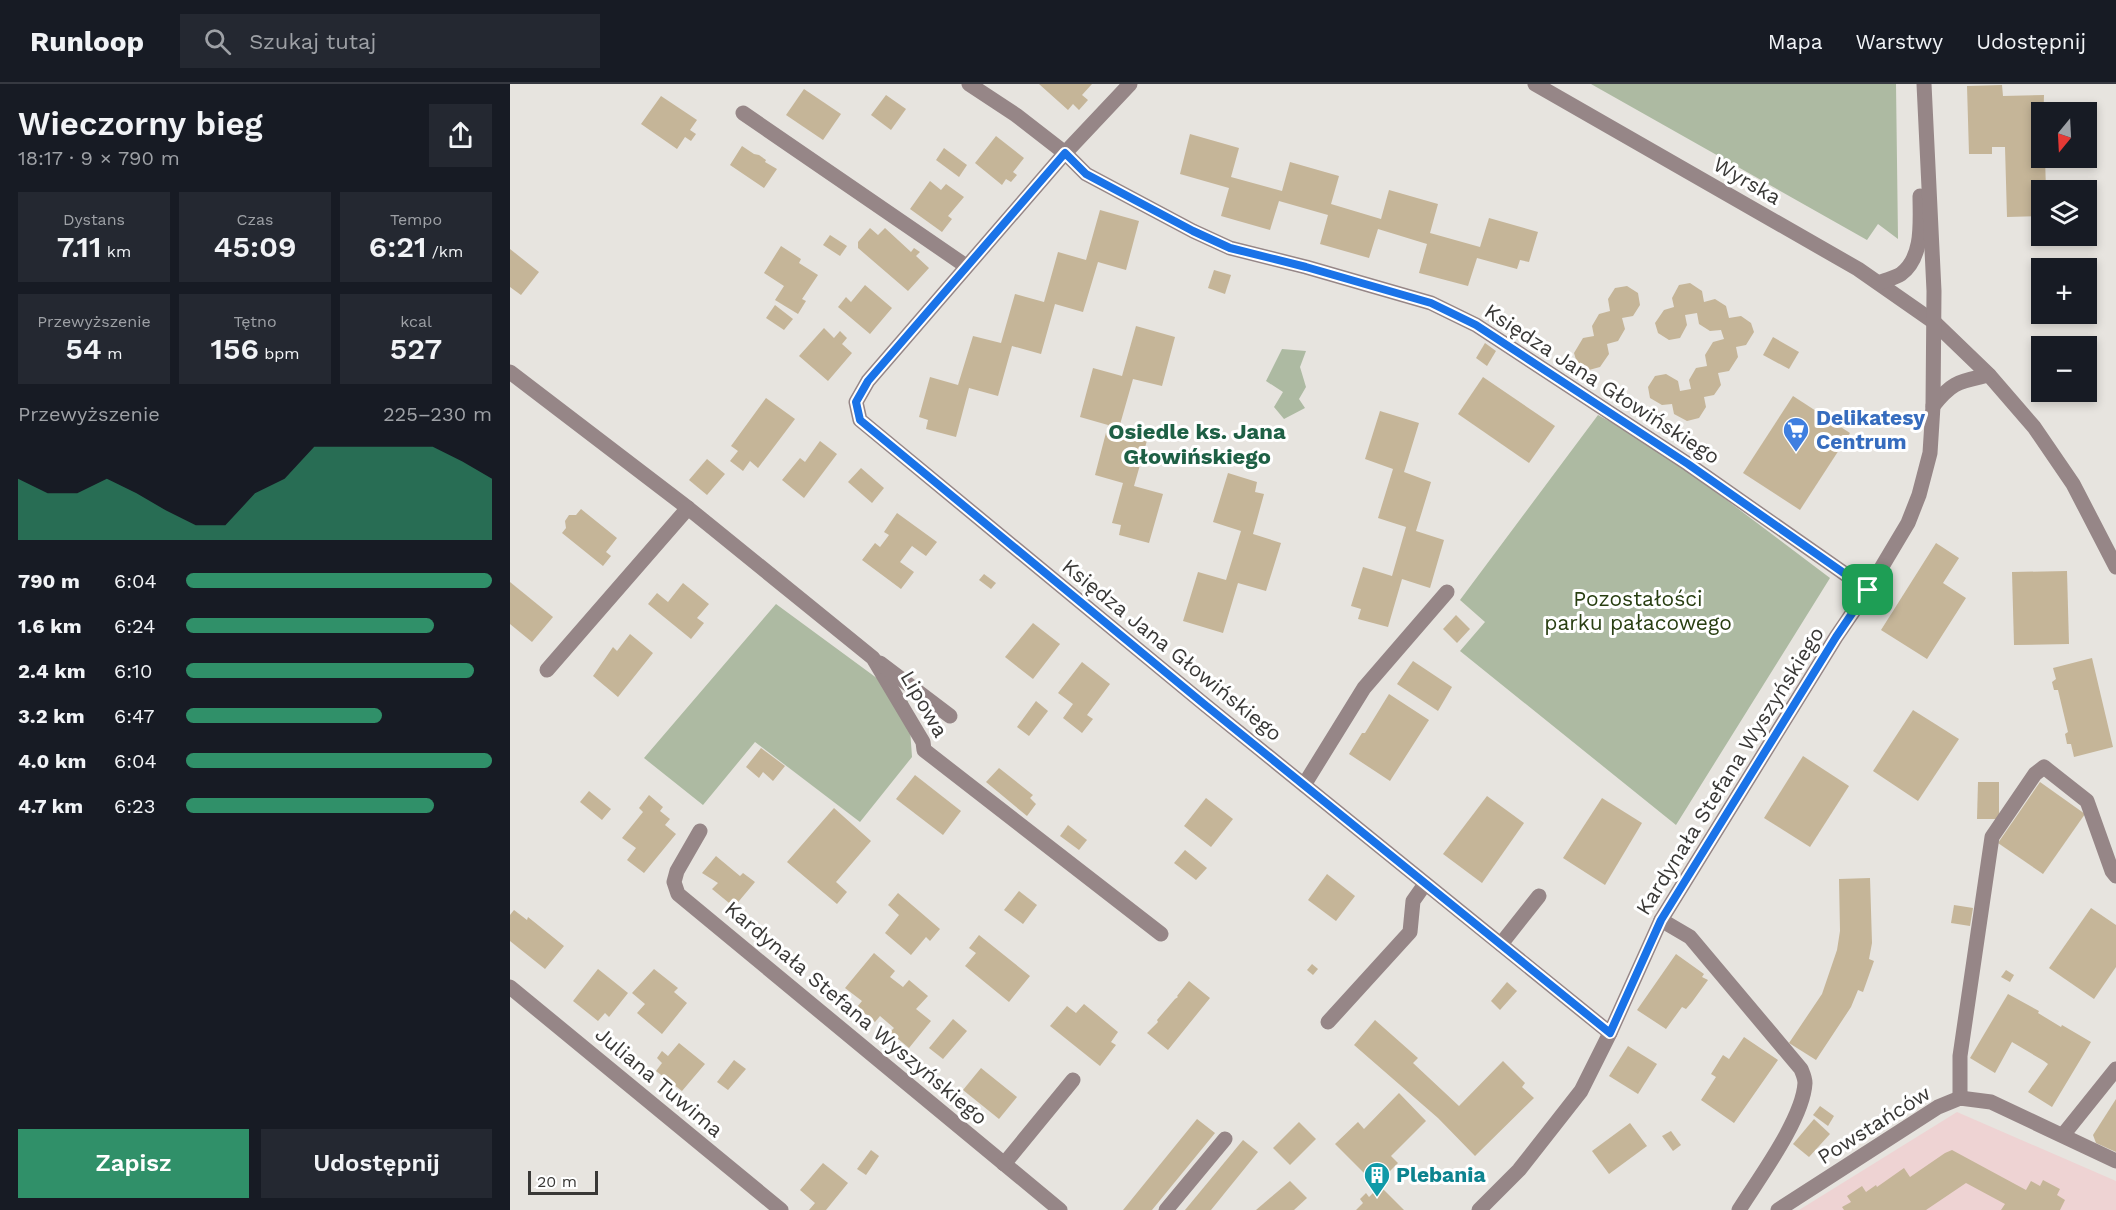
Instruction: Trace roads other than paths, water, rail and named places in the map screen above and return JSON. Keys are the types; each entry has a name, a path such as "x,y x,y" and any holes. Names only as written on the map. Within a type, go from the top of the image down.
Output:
{"street":[{"name":"Księdza Jana Głowińskiego","path":"969,84 1016,115 1065,153 1086,174 1193,231 1230,248 1431,303 1476,325 1688,464 1868,590"},
{"name":"Księdza Jana Głowińskiego","path":"1130,84 1065,153 868,381 856,402 860,420 1610,1033"},
{"name":"Wyrska","path":"1535,84 1848,263 1934,322 1989,375 2034,427 2073,484 2116,567"},
{"name":"Kardynała Stefana Wyszyńskiego","path":"1479,1210 1519,1170 1581,1091 1661,920 1908,523 1919,495 1930,453 1934,406 1934,322 1924,84"},
{"path":"743,113 966,266"},
{"path":"1878,283 1901,274 1911,262 1920,238 1918,142 1926,123"},
{"name":"Lipowa","path":"510,372 688,508 873,658 914,725 923,742 924,750 1161,934"},
{"path":"1934,406 1947,389 1962,381 1989,375"},
{"path":"547,670 688,508"},
{"path":"1304,785 1364,688 1447,592"},
{"path":"873,658 950,716"},
{"path":"1960,1098 1960,1056 1992,837 2035,774 2044,767 2087,801 2112,872 2116,876"},
{"name":"Kardynała Stefana Wyszyńskiego","path":"700,831 677,871 674,882 678,894 1060,1210"},
{"path":"1328,1022 1410,932 1413,901 1425,884"},
{"path":"1501,944 1539,896"},
{"path":"1661,920 1689,938 1801,1069 1805,1080 1803,1095 1791,1126 1739,1210"},
{"name":"Juliana Tuwima","path":"510,987 781,1210"},
{"path":"2063,1135 2116,1069"},
{"path":"1004,1164 1073,1080"},
{"name":"Powstańców","path":"1778,1210 1938,1107 1960,1098 1990,1102 2116,1161"},
{"path":"1167,1210 1225,1139"}],"place":[{"name":"Delikatesy Centrum","path":"1796,453"},
{"name":"Plebania","path":"1377,1198"}],"district":[{"name":"Osiedle ks. Jana Głowińskiego","path":"1197,444"}],"park label":[{"name":"Pozostałości parku pałacowego","path":"1638,611"}]}
